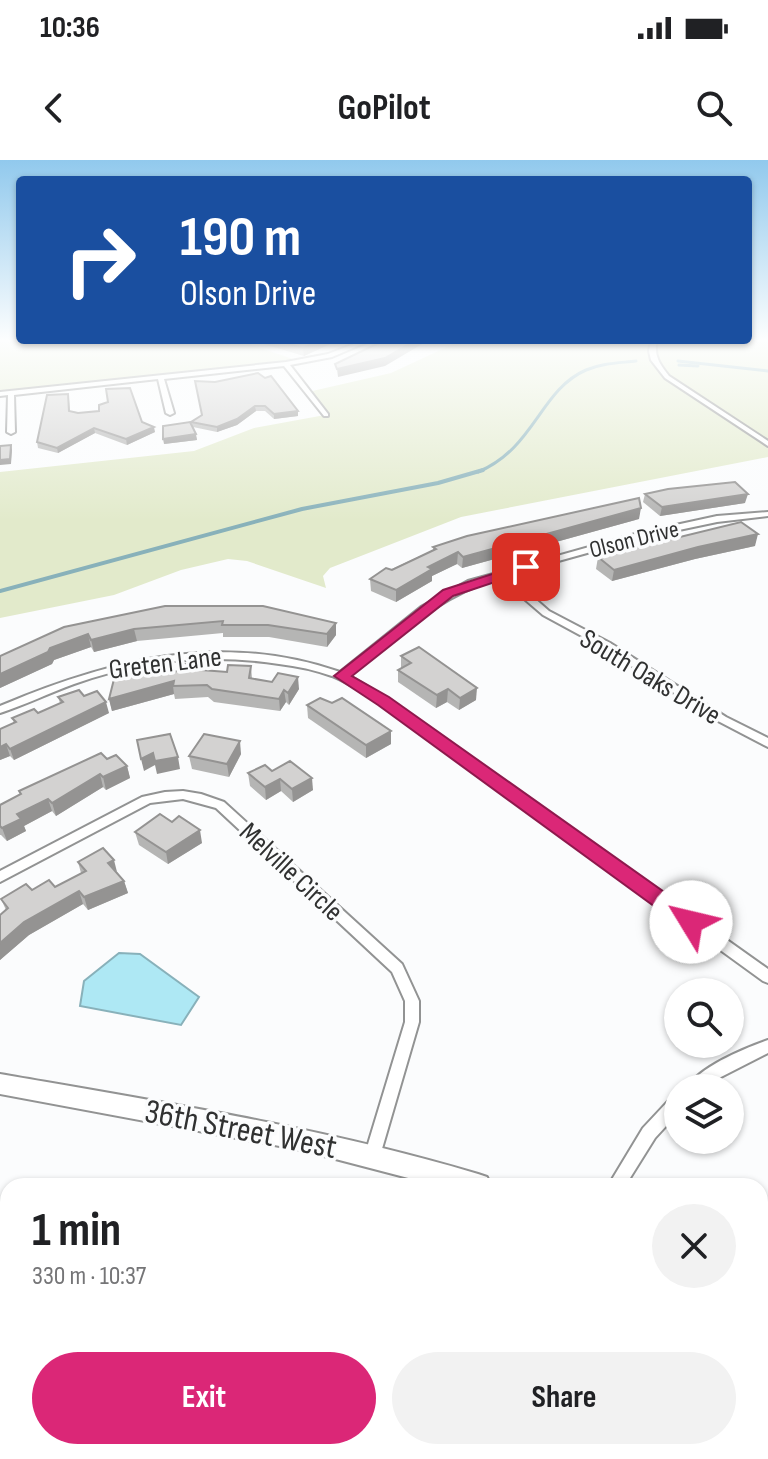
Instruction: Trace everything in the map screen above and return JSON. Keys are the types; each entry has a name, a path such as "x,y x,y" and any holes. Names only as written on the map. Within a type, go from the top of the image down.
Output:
{"street":[{"path":"11,400 11,432"},
{"path":"167,400 170,413"},
{"path":"314,400 326,415"},
{"path":"701,400 768,444"},
{"name":"Olson Drive","path":"341,676 448,593 501,574 693,524 768,514"},
{"name":"South Oaks Drive","path":"501,574 546,613 606,645 722,719 768,743"},
{"name":"Greten Lane","path":"0,710 117,664 191,654 258,656 341,676 384,701 768,977"},
{"name":"Melville Circle","path":"0,877 146,800 162,795 191,795 220,805 397,968 407,985 412,1022 373,1154"},
{"path":"713,1074 768,1046"},
{"name":"36th Street West","path":"0,1084 373,1154 452,1178"},
{"path":"621,1178 649,1133 664,1117"}],"green space":[{"path":"314,400 768,400 768,457 461,517 330,568 323,576 326,588 247,561 228,559 181,570 114,595 0,618 0,472 194,451 254,428 325,415"}],"water":[{"path":"119,953 140,954 199,997 181,1025 80,1006 84,981"}],"building":[{"path":"46,400 68,400 69,411 78,413 99,411 99,405 108,400 134,400 142,422 154,427 126,439 94,428 57,448 37,442"},
{"path":"199,400 289,400 298,411 274,414 265,406 255,406 237,419 217,427 191,422 202,415"},
{"path":"190,422 196,434 163,439 163,426"},
{"path":"11,445 10,459 0,460 0,446"},
{"path":"735,482 748,494 662,507 645,494 668,489"},
{"path":"639,498 641,508 463,557 458,552 428,567 432,569 396,590 370,579 386,568 392,570 436,549 433,547 467,536"},
{"path":"741,522 758,534 614,570 598,557"},
{"path":"165,606 263,606 336,623 327,634 268,625 222,625 223,621 134,629 91,640 88,634 50,648 48,652 0,674 0,656 64,627"},
{"path":"419,647 477,688 460,698 448,689 437,695 398,670 411,663 401,656"},
{"path":"180,664 203,664 202,670 227,672 228,665 251,666 249,678 272,682 278,673 298,677 288,693 284,690 279,699 212,689 207,685 173,686 174,681 109,699 114,679 129,675 128,672 152,667 155,673 179,671"},
{"path":"79,690 84,696 97,691 106,702 10,749 6,744 0,747 0,729 16,722 12,718 34,709 38,713 63,702 58,697"},
{"path":"320,698 332,703 342,698 391,731 366,745 307,705"},
{"path":"170,734 178,757 155,761 153,753 141,759 137,740"},
{"path":"204,734 240,741 227,764 189,756"},
{"path":"101,753 107,759 116,755 127,766 103,777 100,774 52,803 48,799 17,814 21,819 2,828 0,826 0,805 21,794 19,791"},
{"path":"290,761 312,778 292,789 280,779 265,787 248,773 265,765 272,771"},
{"path":"160,814 172,822 179,816 200,830 166,852 135,832"},
{"path":"103,848 114,860 108,863 124,881 84,897 79,891 24,922 0,943 0,915 8,908 1,899 26,884 32,890 49,880 55,887 86,871 78,862"}],"waterway":[{"path":"480,471 512,449 551,400"},
{"path":"0,591 302,509 438,483 480,471"}],"route":[{"path":"526,567 448,593 341,676 384,701 691,922"}]}
